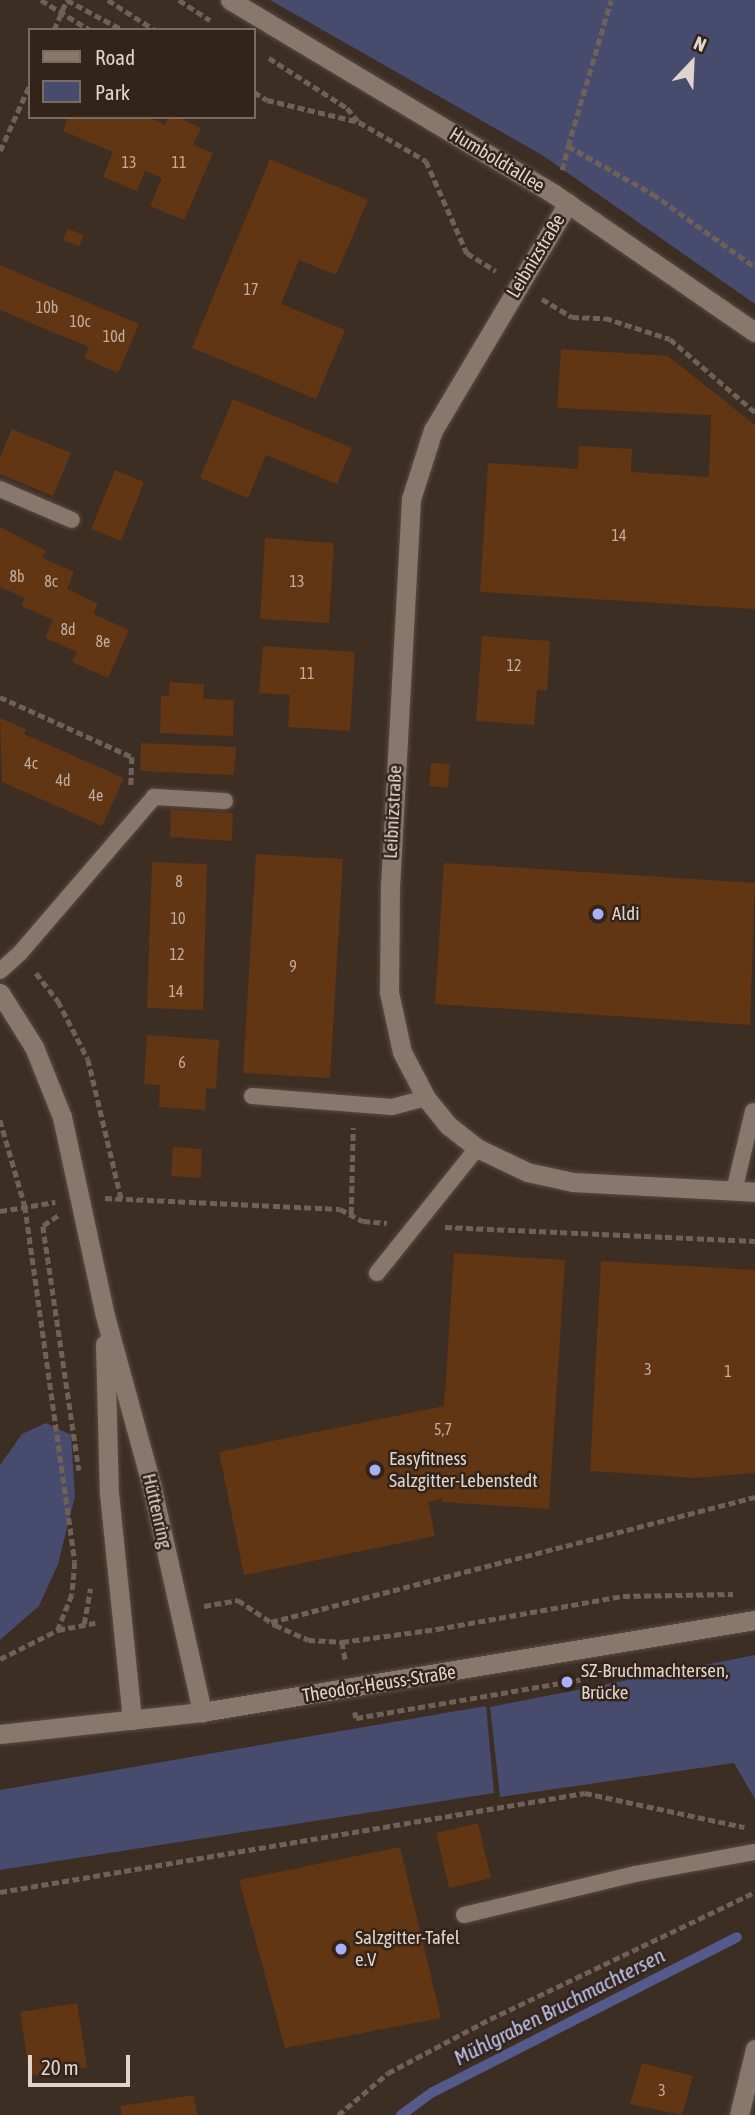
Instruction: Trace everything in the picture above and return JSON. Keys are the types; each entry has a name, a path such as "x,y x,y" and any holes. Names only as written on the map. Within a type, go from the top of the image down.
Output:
{"street":[{"name":"Humboldtallee","path":"230,0 561,199 755,332"},
{"name":"Leibnizstraße","path":"561,199 519,285 433,430 411,499 391,870 389,992 402,1052 426,1098 449,1126 477,1148 527,1172 573,1182 755,1192"},
{"name":"Hüttenring","path":"0,993 34,1047 57,1105 81,1199 104,1312 152,1488 202,1712"},
{"name":"Hüttenring","path":"104,1312 109,1493 132,1720"},
{"name":"Theodor-Heuss-Straße","path":"0,1734 202,1712 755,1620"},
{"path":"739,2115 755,2049"}],"lane":[{"path":"0,489 72,520"},
{"path":"0,971 20,953 153,797 225,801"},
{"path":"252,1096 392,1107 426,1098"},
{"path":"734,1191 753,1111"},
{"path":"377,1273 477,1148"},
{"path":"464,1915 635,1874 755,1852"}],"path":[{"path":"41,0 87,28"},
{"path":"55,28 67,0 119,28"},
{"path":"108,0 152,28"},
{"path":"179,0 213,22"},
{"path":"561,199 569,146 611,0"},
{"path":"265,56 347,108 359,122"},
{"path":"0,151 28,88"},
{"path":"256,93 267,100 359,122 426,161 467,253 572,317 605,318 670,340 755,412"},
{"path":"569,146 653,194 755,267"},
{"path":"0,697 132,757 130,825"},
{"path":"20,953 58,1001 88,1059 121,1198"},
{"path":"351,1215 354,1104"},
{"path":"0,1120 25,1206 75,1562 72,1595 58,1630 0,1658"},
{"path":"79,1471 43,1226 81,1199"},
{"path":"0,1211 25,1206"},
{"path":"271,1622 755,1497"},
{"path":"84,1624 92,1578"},
{"path":"238,1600 271,1622 308,1640 342,1642 437,1629 622,1596 742,1594"},
{"path":"0,1892 585,1793 755,1829"},
{"path":"338,2115 388,2073 490,2019 755,1892"}],"green space":[{"path":"270,0 755,0 755,304 542,155"},
{"path":"46,1423 71,1435 75,1496 58,1564 39,1606 0,1640 0,1465 22,1434"},
{"path":"755,1655 755,1799 734,1763 500,1797 490,1707"},
{"path":"486,1706 494,1793 0,1870 0,1790"}],"building":[{"path":"67,119 152,119 165,125 167,119 181,119 201,128 193,145 213,153 184,220 150,206 162,178 145,171 137,191 103,177 113,152 63,131"},
{"path":"270,159 368,200 336,275 299,260 281,304 345,330 316,399 192,348"},
{"path":"68,229 84,235 79,246 63,240"},
{"path":"0,265 139,324 118,373 84,358 89,347 0,310"},
{"path":"561,349 668,356 755,425 755,609 480,592 488,463 578,469 579,446 632,449 631,472 709,477 711,415 557,408"},
{"path":"233,399 352,448 337,484 266,455 248,498 200,478"},
{"path":"12,429 71,453 53,496 0,474 0,458"},
{"path":"115,470 144,482 121,541 91,529"},
{"path":"0,527 46,551 42,558 74,572 67,589 98,604 93,614 129,630 108,678 72,662 77,652 45,638 53,620 21,606 25,598 0,587"},
{"path":"265,538 334,543 329,623 260,619"},
{"path":"482,636 550,641 547,691 537,690 534,725 476,721"},
{"path":"263,646 355,652 350,731 288,727 290,695 259,693"},
{"path":"170,682 204,684 203,699 234,700 233,736 160,733 161,696 169,696"},
{"path":"0,718 26,729 24,734 124,778 102,826 2,782"},
{"path":"141,743 236,747 234,775 140,771"},
{"path":"431,763 450,764 448,788 429,786"},
{"path":"171,810 233,813 232,841 170,837"},
{"path":"256,854 343,859 330,1078 243,1073"},
{"path":"152,862 207,864 203,1010 147,1008"},
{"name":"Aldi","path":"444,863 755,883 750,1025 435,1004"},
{"path":"147,1035 219,1040 216,1089 206,1088 205,1110 159,1107 160,1085 144,1084"},
{"path":"173,1147 202,1149 201,1178 171,1176"},
{"path":"454,1253 565,1260 549,1509 442,1502 442,1499 428,1502 435,1536 244,1575 219,1452 444,1406"},
{"path":"601,1261 755,1270 755,1473 696,1478 590,1471"},
{"path":"478,1823 491,1878 449,1888 436,1833"},
{"name":"Salzgitter-Tafel e.V","path":"400,1847 441,2018 285,2048 239,1880"},
{"path":"77,2003 87,2067 30,2076 20,2012"},
{"path":"642,2063 693,2076 682,2115 630,2104"},
{"path":"194,2095 197,2115 122,2115 120,2106"}],"waterway":[{"name":"Mühlgraben Bruchmachtersen","path":"401,2115 433,2092 737,1937"}],"place":[{"name":"Aldi","path":"598,914"},
{"name":"Easyfitness Salzgitter-Lebenstedt","path":"375,1470"},
{"name":"SZ-Bruchmachtersen, Brücke","path":"567,1682"},
{"name":"Salzgitter-Tafel e.V","path":"341,1949"}]}
